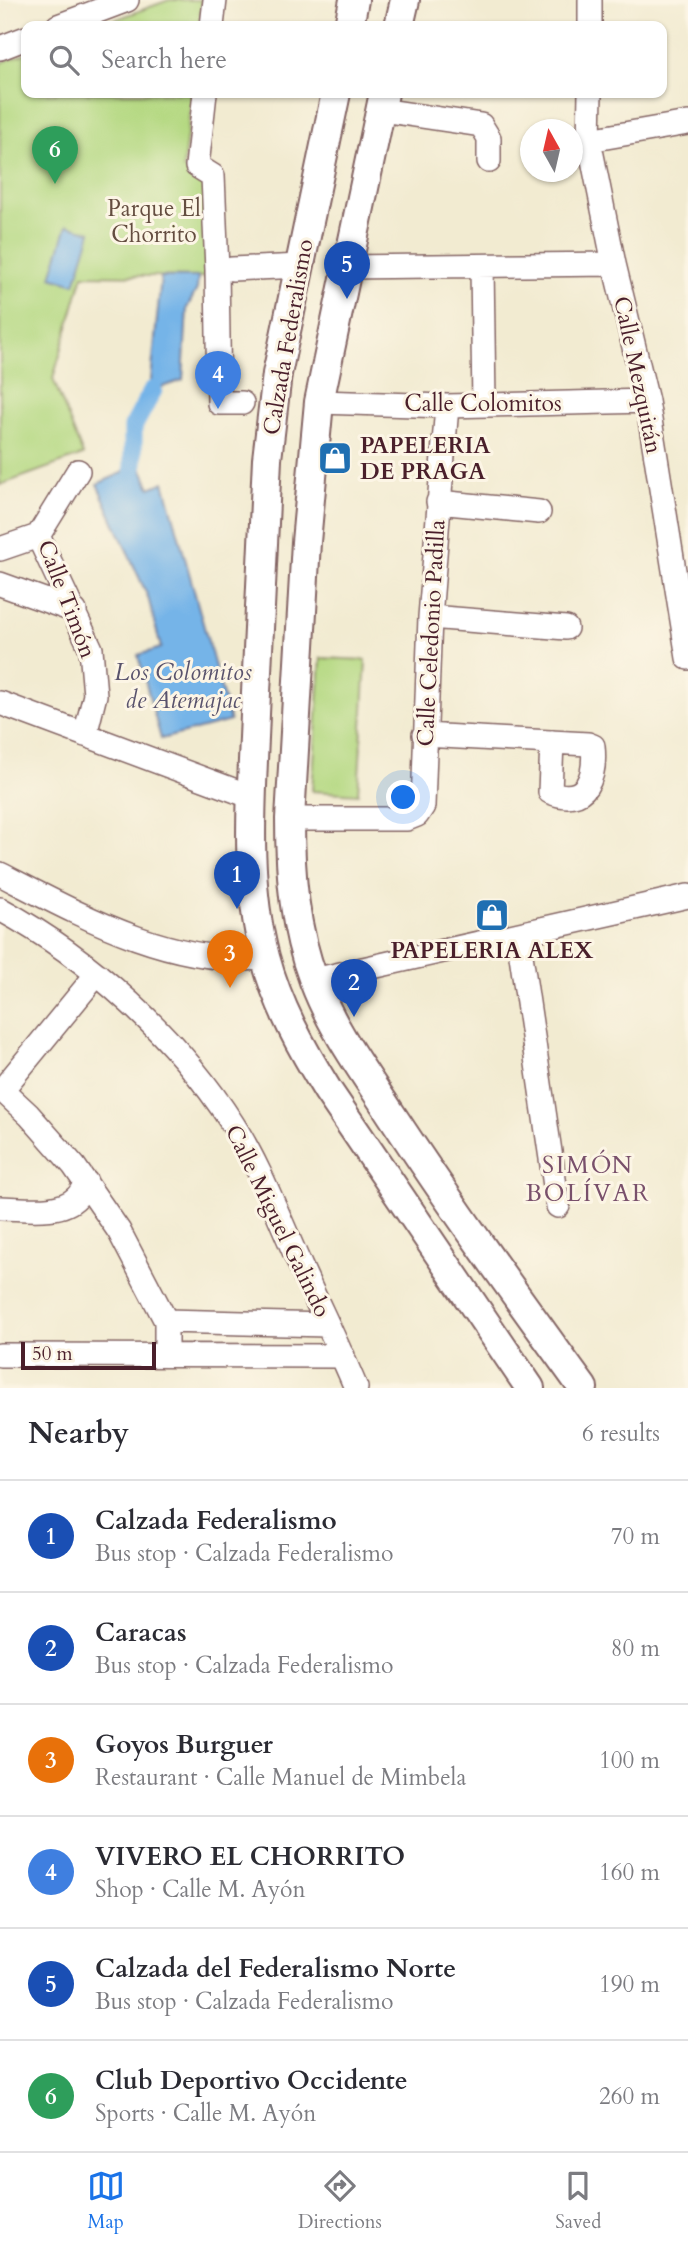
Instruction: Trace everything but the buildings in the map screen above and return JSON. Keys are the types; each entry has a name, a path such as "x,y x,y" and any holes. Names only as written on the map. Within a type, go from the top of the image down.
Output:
{"main road":[{"path":"350,21 354,0"},
{"path":"400,21 405,0"},
{"name":"Calzada Federalismo","path":"334,98 277,374 270,436 251,797 253,894 265,958 286,1016 310,1062 530,1388"},
{"name":"Calzada Federalismo","path":"383,101 319,402 306,542 290,819 294,904 299,931 324,1006 356,1062 429,1172 583,1388"}],"street":[{"path":"213,21 215,0"},
{"path":"590,0 590,21"},
{"path":"70,21 112,3"},
{"path":"0,48 21,40"},
{"path":"204,98 197,166 213,176 218,270 219,403 242,403"},
{"name":"Calle Mezquitán","path":"590,98 589,140 614,264 647,401 688,658"},
{"path":"383,101 481,125 489,138 489,161"},
{"path":"589,140 688,123"},
{"path":"346,267 614,264"},
{"path":"232,269 301,266"},
{"path":"482,267 484,404"},
{"name":"Calle Colomitos","path":"319,402 447,406 647,401"},
{"name":"Calle Celedonio Padilla","path":"290,819 407,819 417,815 423,806 430,617 447,406"},
{"name":"Calle Timón","path":"78,471 38,536 91,649 94,695 85,735"},
{"path":"438,502 539,512"},
{"path":"0,549 38,536"},
{"path":"0,584 75,611"},
{"path":"430,617 566,628"},
{"path":"0,703 251,797"},
{"path":"424,735 552,742"},
{"path":"6,877 111,929 158,945 229,959 265,958"},
{"path":"0,908 15,902 15,890 6,877"},
{"path":"314,980 688,896"},
{"path":"22,923 22,904 34,897 45,897"},
{"name":"Calle Miguel Galindo","path":"0,908 97,974 144,1014 203,1082 233,1124 258,1172 356,1388"},
{"path":"518,934 558,1206"},
{"path":"97,974 1,1089 29,1115 86,1182 119,1231 166,1321 166,1355"},
{"path":"0,1208 46,1209 62,1205 77,1198 86,1182"},
{"path":"166,1321 327,1325"},
{"path":"0,1355 343,1356"}],"green space":[{"path":"169,0 202,0 200,21 112,21"},
{"name":"Parque El Chorrito","path":"21,55 21,98 191,98 183,168 207,184 211,277 83,275 53,379 83,455 0,485 0,63"},
{"path":"321,658 366,660 358,794 312,791"}],"water":[{"path":"67,225 91,232 75,284 51,277"},
{"path":"161,277 198,277 197,289 187,308 183,380 150,390"},
{"name":"Los Colomitos de Atemajac","path":"140,465 150,488 164,482 230,721 161,739 138,655 161,648 148,597 97,484"}],"waterway":[{"path":"133,468 133,427 153,390"}],"place":[{"name":"Club Deportivo Occidente","path":"55,184"},
{"name":"Calzada del Federalismo Norte","path":"347,299"},
{"name":"VIVERO EL CHORRITO","path":"218,409"},
{"name":"PAPELERIA DE PRAGA","path":"335,458"},
{"name":"Calzada Federalismo","path":"237,909"},
{"name":"PAPELERIA ALEX","path":"492,915"},
{"name":"Goyos Burguer","path":"230,988"},
{"name":"Caracas","path":"354,1017"}],"district":[{"name":"SIMÓN BOLÍVAR","path":"588,1179"}]}
